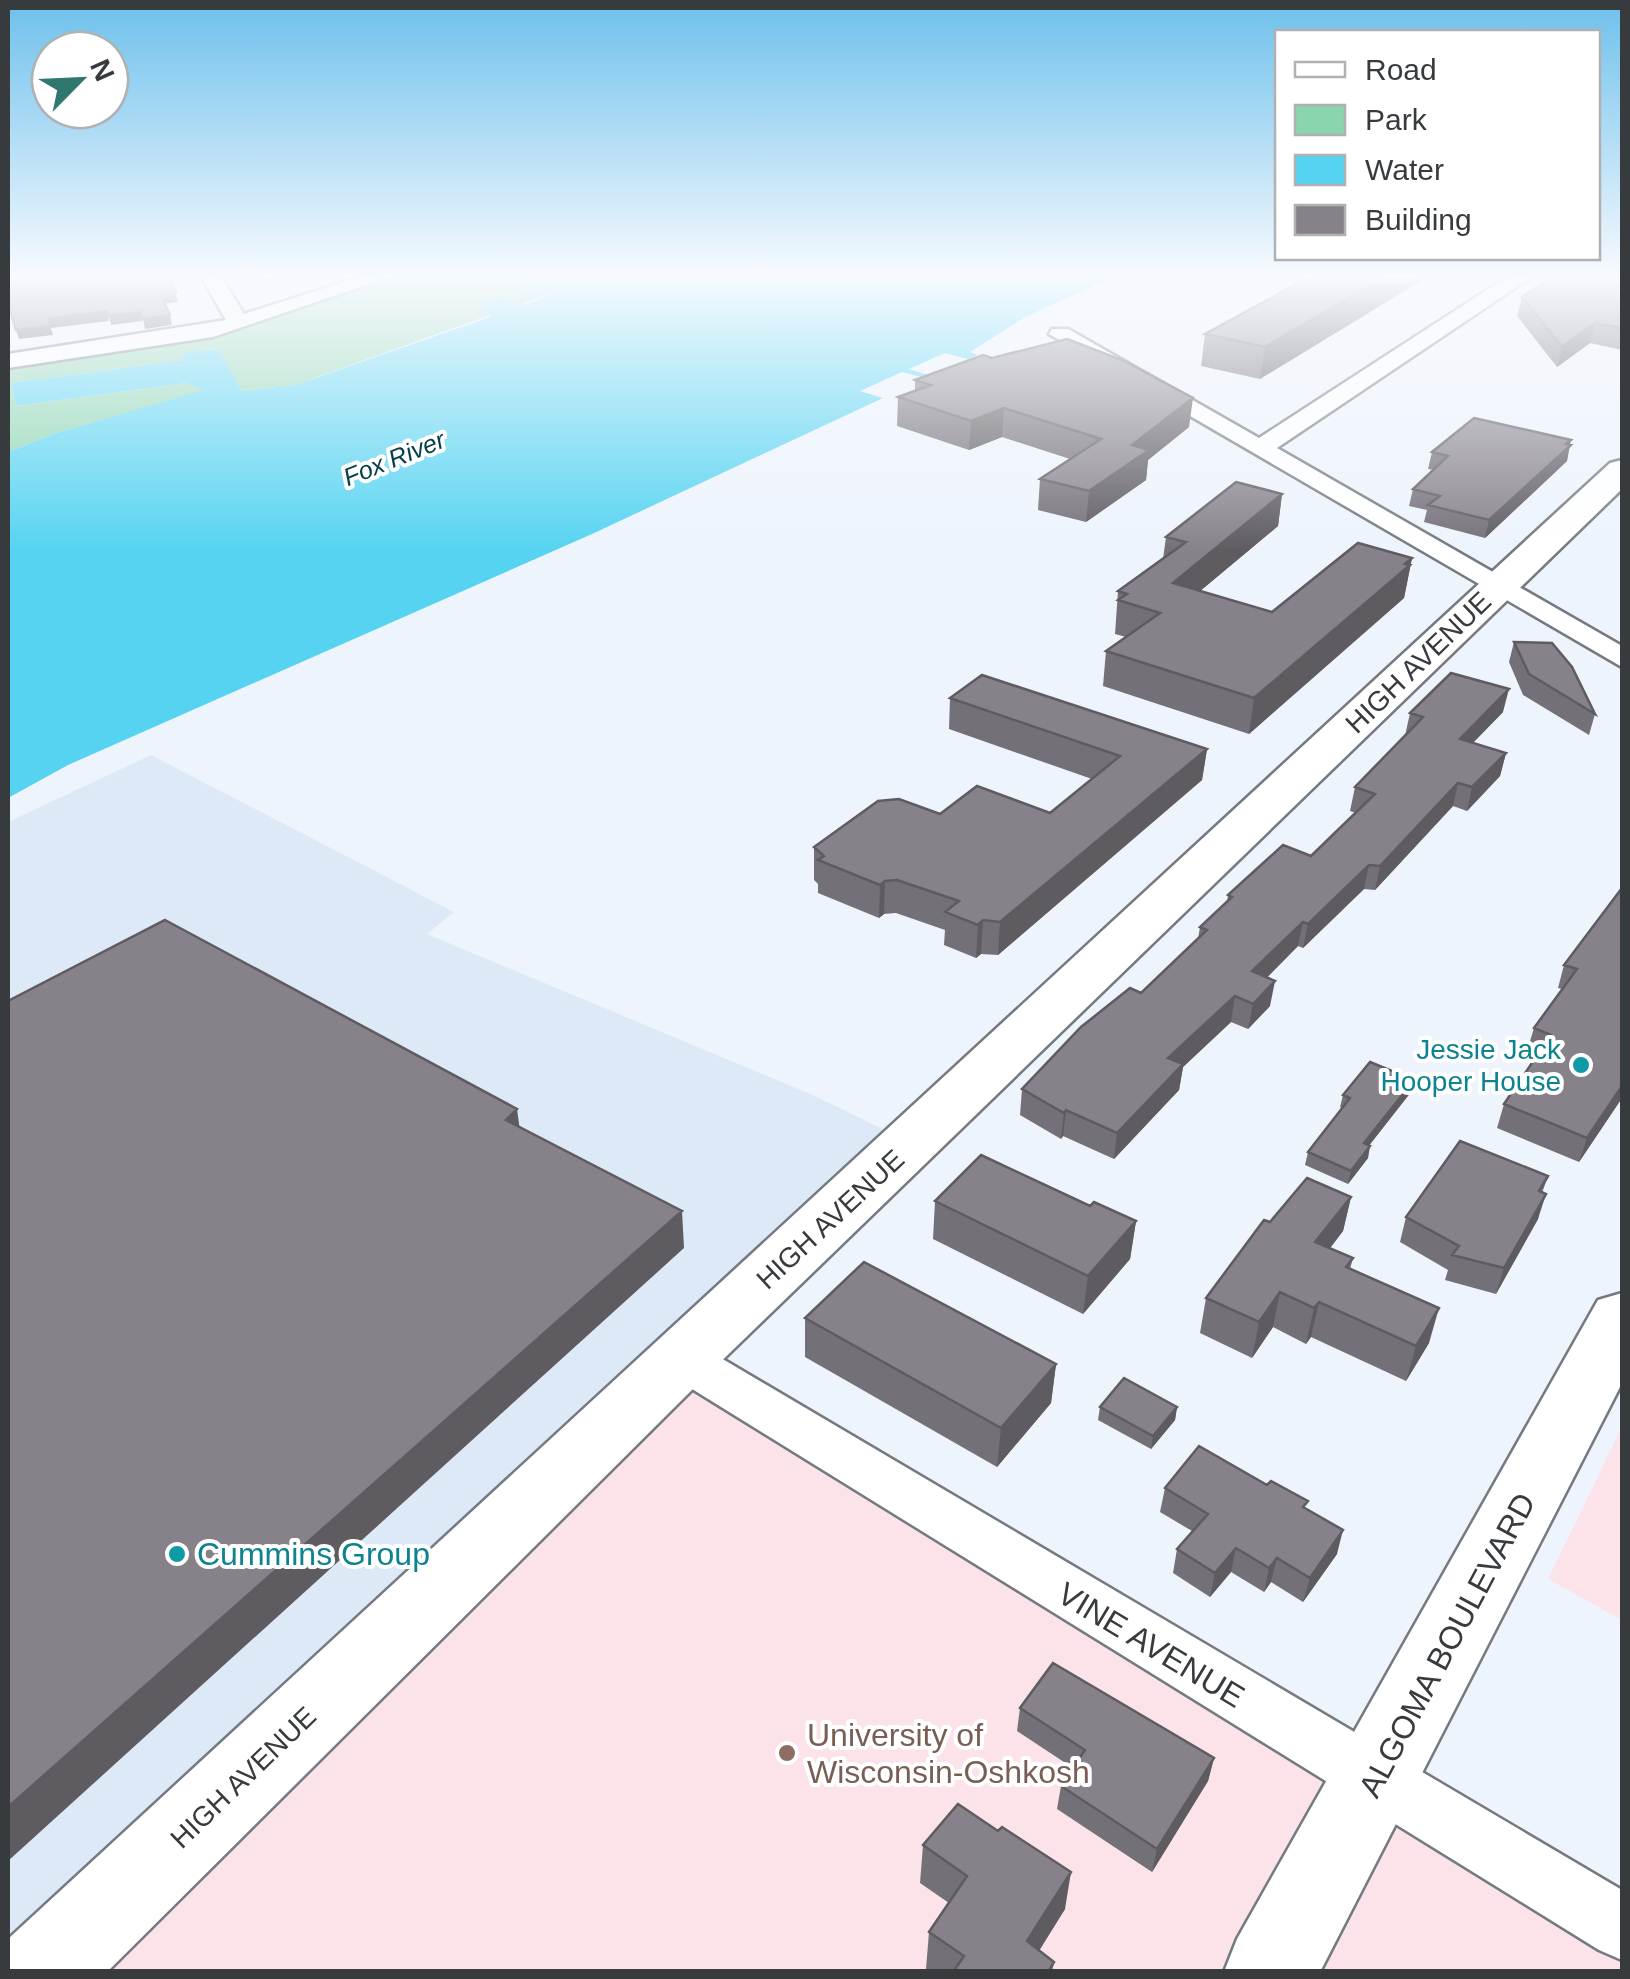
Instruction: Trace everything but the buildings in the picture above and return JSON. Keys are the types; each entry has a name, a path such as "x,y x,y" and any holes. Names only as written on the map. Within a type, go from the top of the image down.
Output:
{"main road":[{"name":"HIGH AVENUE","path":"40,1972 681,1358 1622,470"},
{"name":"ALGOMA BOULEVARD","path":"1270,1972 1622,1318"}],"street":[{"path":"1118,367 1622,658"},
{"path":"1259,448 1383,367"},
{"name":"VINE AVENUE","path":"681,1358 1622,1928"}],"shaded area":[{"path":"151,755 454,912 427,934 815,1096 911,1143 41,1972 8,1971 8,822"},
{"name":"University of Wisconsin-Oshkosh","path":"681,1358 962,1551 1622,1954 1622,1972 60,1972"},
{"path":"1622,1427 1622,1620 1548,1579"}],"green space":[{"path":"8,367 130,367 11,383 16,406 187,383 201,385 204,391 56,433 8,452"},
{"path":"228,367 344,367 295,385 242,391"}],"water":[{"name":"Fox River","path":"129,367 228,367 242,391 295,385 346,367 913,367 909,369 938,378 902,372 860,391 883,398 592,534 68,765 8,798 8,452 56,433 204,390 187,383 16,406 11,383"}],"place":[{"name":"Jessie Jack Hooper House","path":"1581,1065"},
{"name":"Cummins Group","path":"177,1554"},
{"name":"University of Wisconsin-Oshkosh","path":"787,1753"}]}
